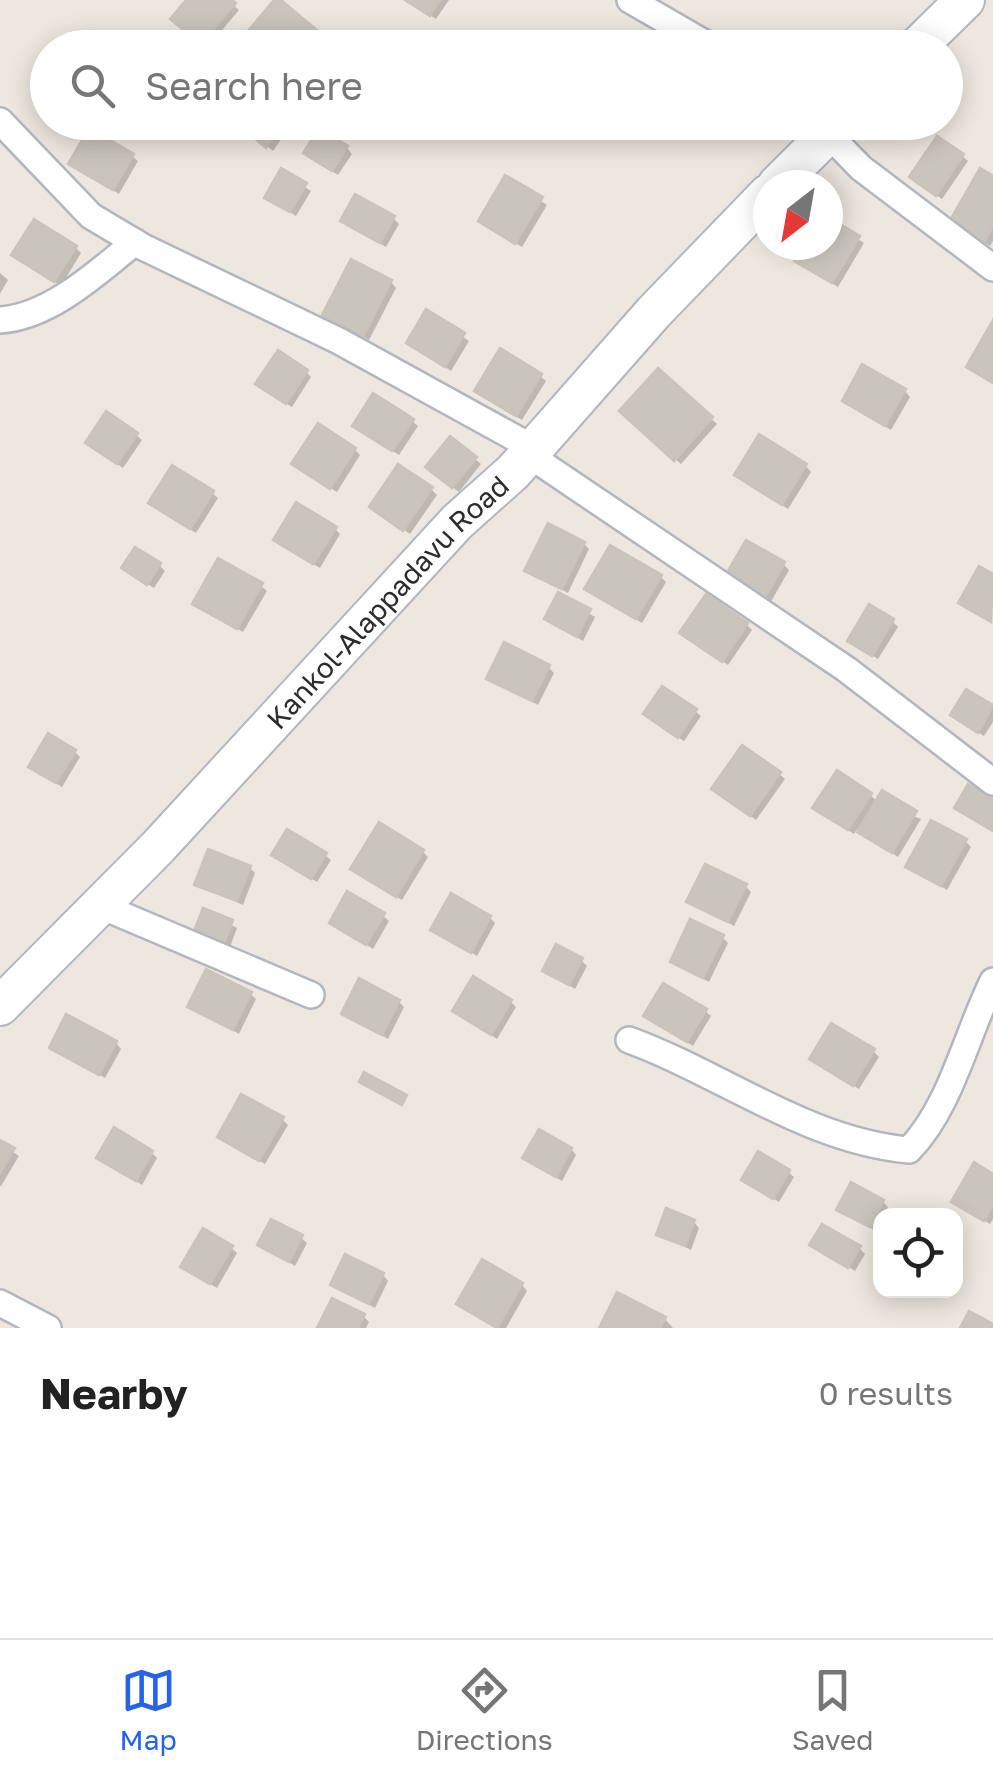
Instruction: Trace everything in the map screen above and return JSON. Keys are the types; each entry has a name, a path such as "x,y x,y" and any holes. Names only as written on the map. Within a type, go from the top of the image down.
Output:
{"main road":[{"path":"935,30 966,0"},
{"path":"792,170 821,140"},
{"name":"Kankol-Alappadavu Road","path":"0,1006 292,706 456,522 532,452 654,312 753,210"}],"street":[{"path":"630,0 682,30"},
{"path":"0,121 91,216 135,242 262,301 532,452 846,669 993,782"},
{"path":"844,140 861,168 993,268"},
{"path":"0,320 16,318 83,284 135,242"},
{"path":"101,906 311,995"},
{"path":"628,1040 781,1112 868,1146 909,1150 923,1136 993,981"},
{"path":"0,1303 48,1328"}],"building":[{"path":"186,0 236,3 213,30 184,30 170,19"},
{"path":"274,0 281,0 317,30 249,30"},
{"path":"405,0 440,0 430,16"},
{"path":"82,140 110,140 134,154 113,190 68,164"},
{"path":"311,140 338,140 348,146 332,171 303,153"},
{"path":"934,140 943,140 964,154 936,196 909,177"},
{"path":"281,168 307,183 290,212 264,198"},
{"path":"980,168 993,176 993,226 984,242 949,222"},
{"path":"505,175 543,197 515,244 478,221"},
{"path":"355,194 395,216 380,243 340,221"},
{"path":"34,219 77,246 54,282 11,255"},
{"path":"843,226 860,236 832,283 794,261 843,260"},
{"path":"351,259 392,280 363,337 322,315"},
{"path":"426,309 465,333 445,367 406,343"},
{"path":"993,320 993,383 966,367"},
{"path":"500,348 542,374 516,416 474,391"},
{"path":"278,350 308,370 286,404 255,384"},
{"path":"862,364 906,389 885,426 842,401"},
{"path":"658,368 713,417 674,461 619,411"},
{"path":"373,393 414,419 392,451 352,426"},
{"path":"106,411 138,433 117,464 85,443"},
{"path":"318,423 356,448 330,489 291,464"},
{"path":"759,434 807,464 782,505 734,475"},
{"path":"450,436 477,457 452,488 425,467"},
{"path":"398,464 433,487 403,531 369,507"},
{"path":"172,465 214,491 190,529 148,503"},
{"path":"296,502 337,527 313,564 273,540"},
{"path":"548,523 585,542 562,589 524,571"},
{"path":"746,540 785,562 762,603 722,581"},
{"path":"610,545 662,575 636,619 584,589"},
{"path":"135,547 161,563 147,585 121,568"},
{"path":"218,558 263,583 237,629 192,604"},
{"path":"979,566 993,574 991,622 958,603"},
{"path":"558,592 591,609 577,637 544,619"},
{"path":"706,594 748,623 722,662 679,633"},
{"path":"869,604 894,619 872,656 847,641"},
{"path":"504,642 550,665 532,701 486,679"},
{"path":"662,686 697,709 678,738 643,714"},
{"path":"966,689 993,705 978,733 950,715"},
{"path":"48,733 76,750 56,783 28,767"},
{"path":"742,745 781,772 750,816 711,789"},
{"path":"837,770 872,793 848,830 812,808"},
{"path":"968,784 993,799 993,831 954,808"},
{"path":"882,790 917,811 892,853 857,832"},
{"path":"931,820 967,839 941,886 905,867"},
{"path":"379,822 424,850 396,897 350,869"},
{"path":"287,829 327,853 311,879 271,855"},
{"path":"208,849 251,866 237,901 194,885"},
{"path":"705,864 747,884 728,922 686,902"},
{"path":"347,891 385,913 366,945 329,923"},
{"path":"451,893 491,916 471,953 430,930"},
{"path":"203,908 233,920 221,951 191,939"},
{"path":"690,919 724,935 703,978 670,962"},
{"path":"556,944 583,958 569,985 542,971"},
{"path":"206,969 252,992 233,1030 187,1007"},
{"path":"473,976 512,1000 491,1035 452,1011"},
{"path":"359,978 400,1000 382,1035 341,1014"},
{"path":"663,983 707,1009 687,1042 643,1016"},
{"path":"66,1014 117,1041 99,1075 49,1048"},
{"path":"831,1023 875,1049 853,1086 809,1059"},
{"path":"364,1072 407,1095 402,1105 359,1082"},
{"path":"241,1094 284,1117 259,1161 217,1137"},
{"path":"114,1127 153,1151 136,1181 96,1158"},
{"path":"539,1129 572,1148 556,1177 522,1158"},
{"path":"0,1140 15,1148 0,1173"},
{"path":"758,1151 790,1170 773,1199 741,1180"},
{"path":"974,1162 993,1174 993,1205 984,1221 951,1202"},
{"path":"851,1182 884,1200 880,1208 873,1208 870,1227 836,1210"},
{"path":"666,1208 695,1220 685,1246 656,1235"},
{"path":"271,1219 303,1235 289,1262 257,1245"},
{"path":"822,1224 861,1246 848,1268 809,1245"},
{"path":"203,1228 233,1246 210,1284 180,1267"},
{"path":"345,1254 384,1273 369,1304 330,1285"},
{"path":"482,1259 523,1283 497,1328 456,1304"},
{"path":"617,1292 666,1317 660,1328 599,1328"},
{"path":"332,1298 365,1314 358,1328 317,1328"},
{"path":"969,1311 993,1324 993,1328 960,1328"}]}
